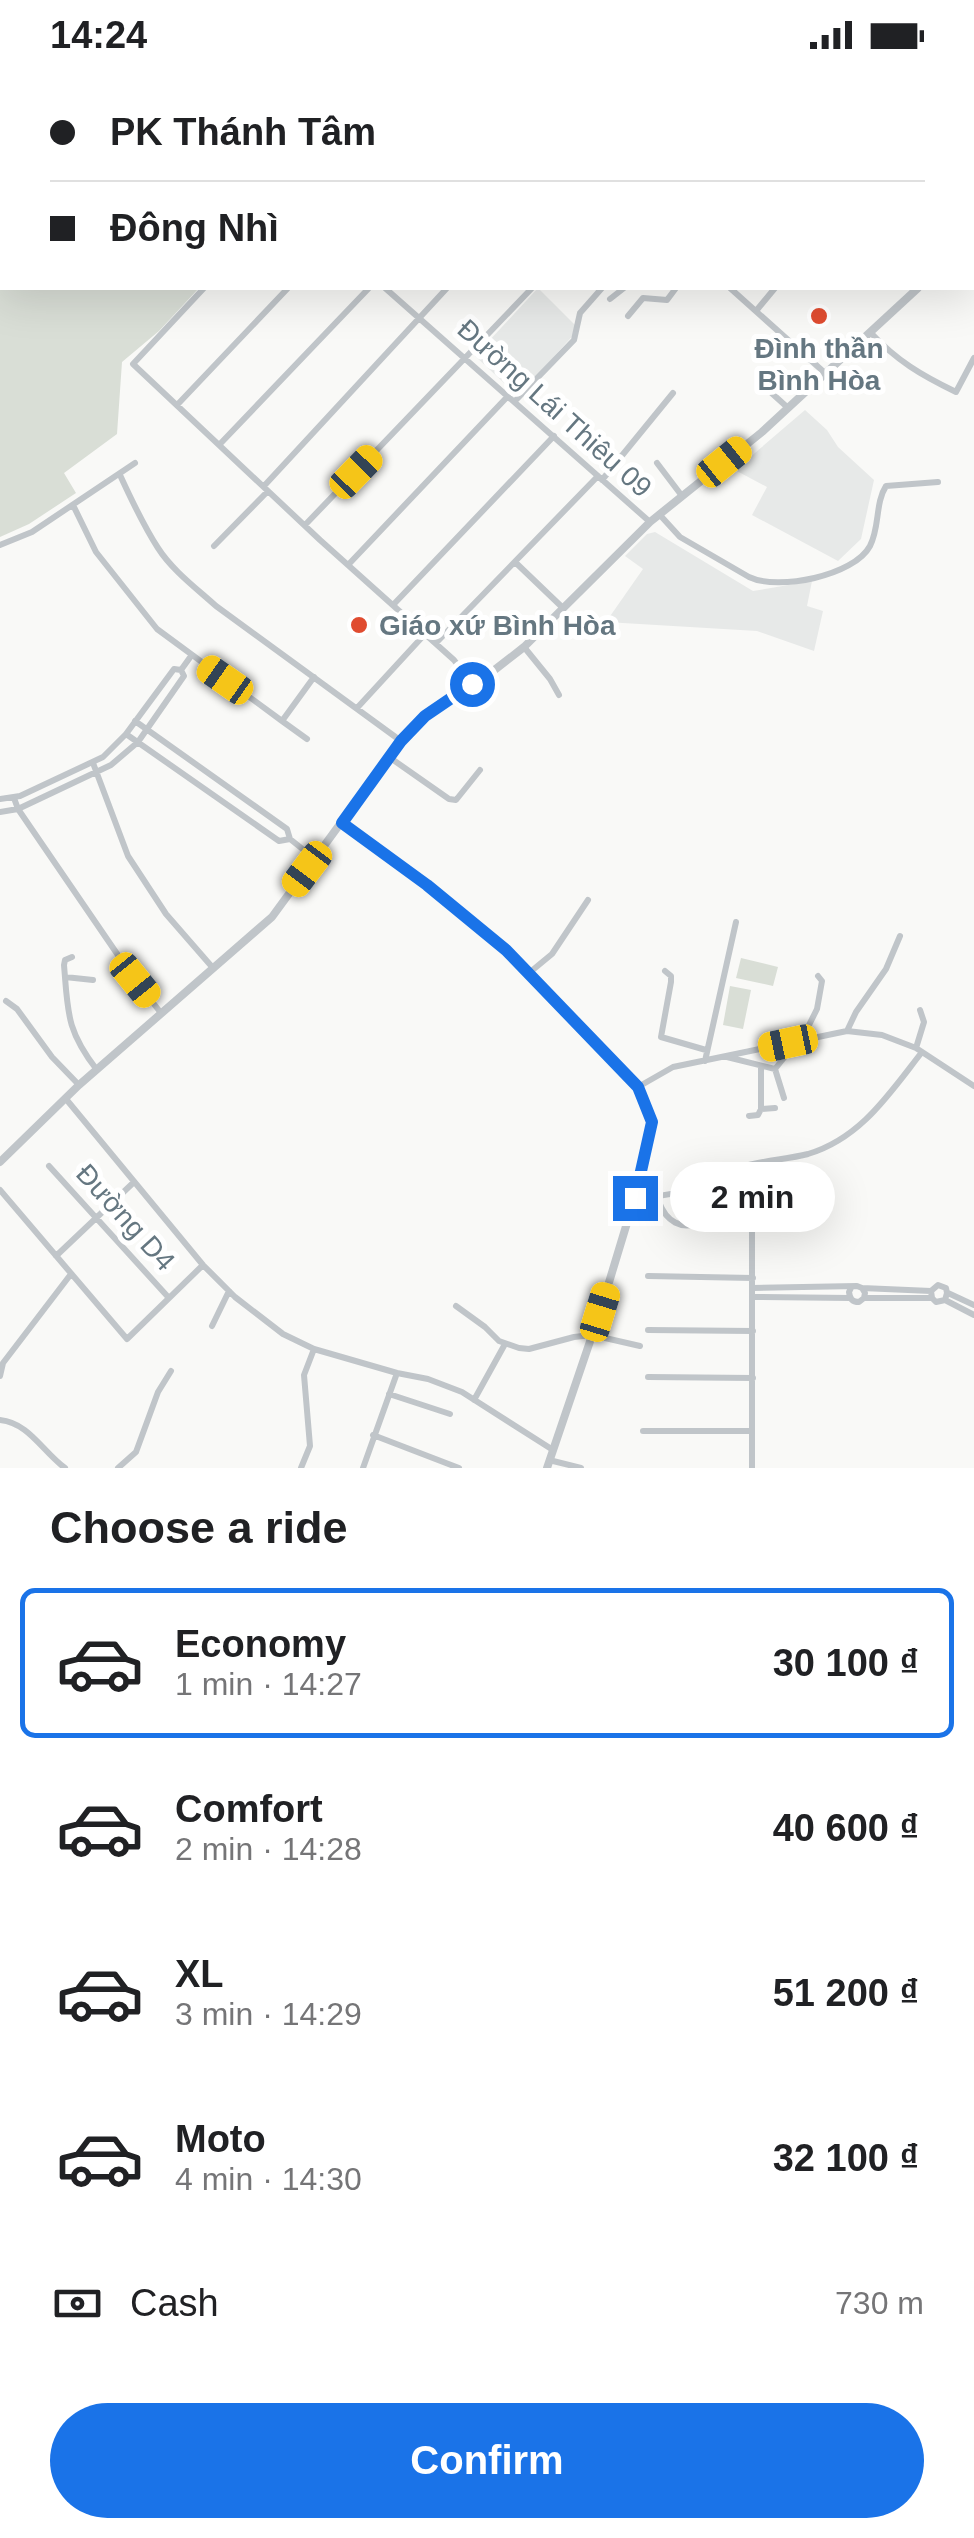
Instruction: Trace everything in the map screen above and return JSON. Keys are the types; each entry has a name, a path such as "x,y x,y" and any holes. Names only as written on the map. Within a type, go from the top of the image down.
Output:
{"street":[{"path":"202,290 133,364 454,660 472,684"},
{"path":"178,404 286,290"},
{"path":"220,444 368,290"},
{"name":"Đường Lái Thiêu 09","path":"388,290 650,522"},
{"path":"214,546 445,290"},
{"path":"304,525 530,290"},
{"path":"348,565 574,340 580,312 600,290"},
{"path":"610,299 621,290"},
{"path":"628,316 639,300 667,300 674,290"},
{"path":"732,290 825,373"},
{"path":"756,310 773,290"},
{"path":"0,1162 79,1086 272,917 388,757 425,716 524,647 650,522 753,439 916,290"},
{"path":"870,332 921,376 956,392 974,358"},
{"path":"766,388 788,407"},
{"path":"436,644 600,478 673,393"},
{"path":"394,606 554,436"},
{"path":"0,545 32,532 135,463"},
{"path":"657,463 682,496"},
{"path":"120,474 160,551 189,582 401,741"},
{"path":"660,514 680,537 749,577 760,582 786,582 841,569 868,550 886,486 938,482"},
{"path":"74,505 96,552 157,630 307,739"},
{"path":"515,562 563,608"},
{"path":"357,708 426,634"},
{"path":"524,647 550,679 558,696"},
{"path":"182,670 191,656"},
{"path":"0,800 14,798 114,748 174,669 182,670"},
{"path":"0,812 18,809 118,760 138,742 184,676 182,670"},
{"path":"282,721 314,677"},
{"path":"135,720 288,829 290,840"},
{"path":"126,734 280,841 290,840 315,858"},
{"path":"388,757 456,800 480,770"},
{"path":"183,773 192,760"},
{"path":"92,762 128,856 166,914 213,968"},
{"path":"234,809 243,797"},
{"path":"14,798 135,980 162,1013"},
{"path":"342,823 427,885 506,950 638,1087 652,1122 635,1198 548,1464 581,1468"},
{"path":"529,974 558,948 588,900"},
{"path":"705,1061 736,922"},
{"path":"847,1031 886,969 900,936"},
{"path":"72,957 64,962 72,1032 97,1070"},
{"path":"664,971 671,982 661,1037 706,1050"},
{"path":"804,1040 817,1009 822,980 818,976"},
{"path":"65,977 93,980"},
{"path":"6,1001 30,1024 45,1049 79,1086"},
{"path":"635,1198 699,1186 738,1168 803,1155 847,1136 877,1110 919,1050 924,1022 920,1010"},
{"path":"638,1087 673,1068 847,1031 882,1035 919,1050 974,1086"},
{"path":"775,1069 786,1054 788,1043"},
{"path":"726,1056 775,1069"},
{"path":"748,1116 758,1115 761,1109 761,1066"},
{"path":"775,1069 784,1098"},
{"path":"66,1099 203,1265 229,1292 283,1334 314,1349 398,1374 428,1378 462,1392 553,1450"},
{"path":"761,1109 775,1108"},
{"name":"Đường D4","path":"49,1166 169,1298"},
{"path":"56,1256 134,1182"},
{"path":"0,1190 127,1339 203,1265"},
{"path":"752,1190 752,1468"},
{"path":"659,1202 670,1220 678,1224 754,1224"},
{"path":"0,1376 3,1363 72,1274"},
{"path":"648,1276 753,1278"},
{"path":"974,1305 946,1296 936,1302 931,1294 933,1287 942,1286 946,1296 974,1315"},
{"path":"850,1298 848,1292 852,1288"},
{"path":"753,1292 862,1288 931,1294"},
{"path":"862,1288 864,1298"},
{"path":"212,1326 229,1292"},
{"path":"753,1292 850,1298 859,1302 864,1298 931,1294"},
{"path":"456,1306 505,1344 529,1349 592,1335 640,1346"},
{"path":"648,1330 753,1332"},
{"path":"474,1400 505,1344"},
{"path":"301,1468 310,1446 304,1375 314,1349"},
{"path":"118,1468 136,1452 158,1392 171,1371"},
{"path":"363,1468 398,1374"},
{"path":"648,1377 752,1378"},
{"path":"389,1394 450,1414"},
{"path":"0,1420 20,1424 64,1468"},
{"path":"643,1431 752,1431"},
{"path":"374,1435 459,1468"}],"shaded area":[{"path":"0,290 197,290 159,331 122,362 117,434 64,473 76,493 29,524 0,537"},
{"path":"536,290 579,329 518,396 475,356"},
{"path":"805,410 874,480 861,539 838,561 752,515 767,487 735,470"},
{"path":"655,532 753,591 812,581 807,606 823,611 814,651 757,631 606,622 643,569 625,556 647,534"},
{"path":"741,958 778,967 773,986 736,978"},
{"path":"730,986 751,990 743,1029 723,1025"}],"place":[{"name":"Đình thần Bình Hòa","path":"819,316"},
{"name":"Giáo xứ Bình Hòa","path":"359,625"}],"route":[{"path":"472,684 425,716 401,741 342,823 427,885 506,950 638,1087 652,1122 635,1198"}]}
